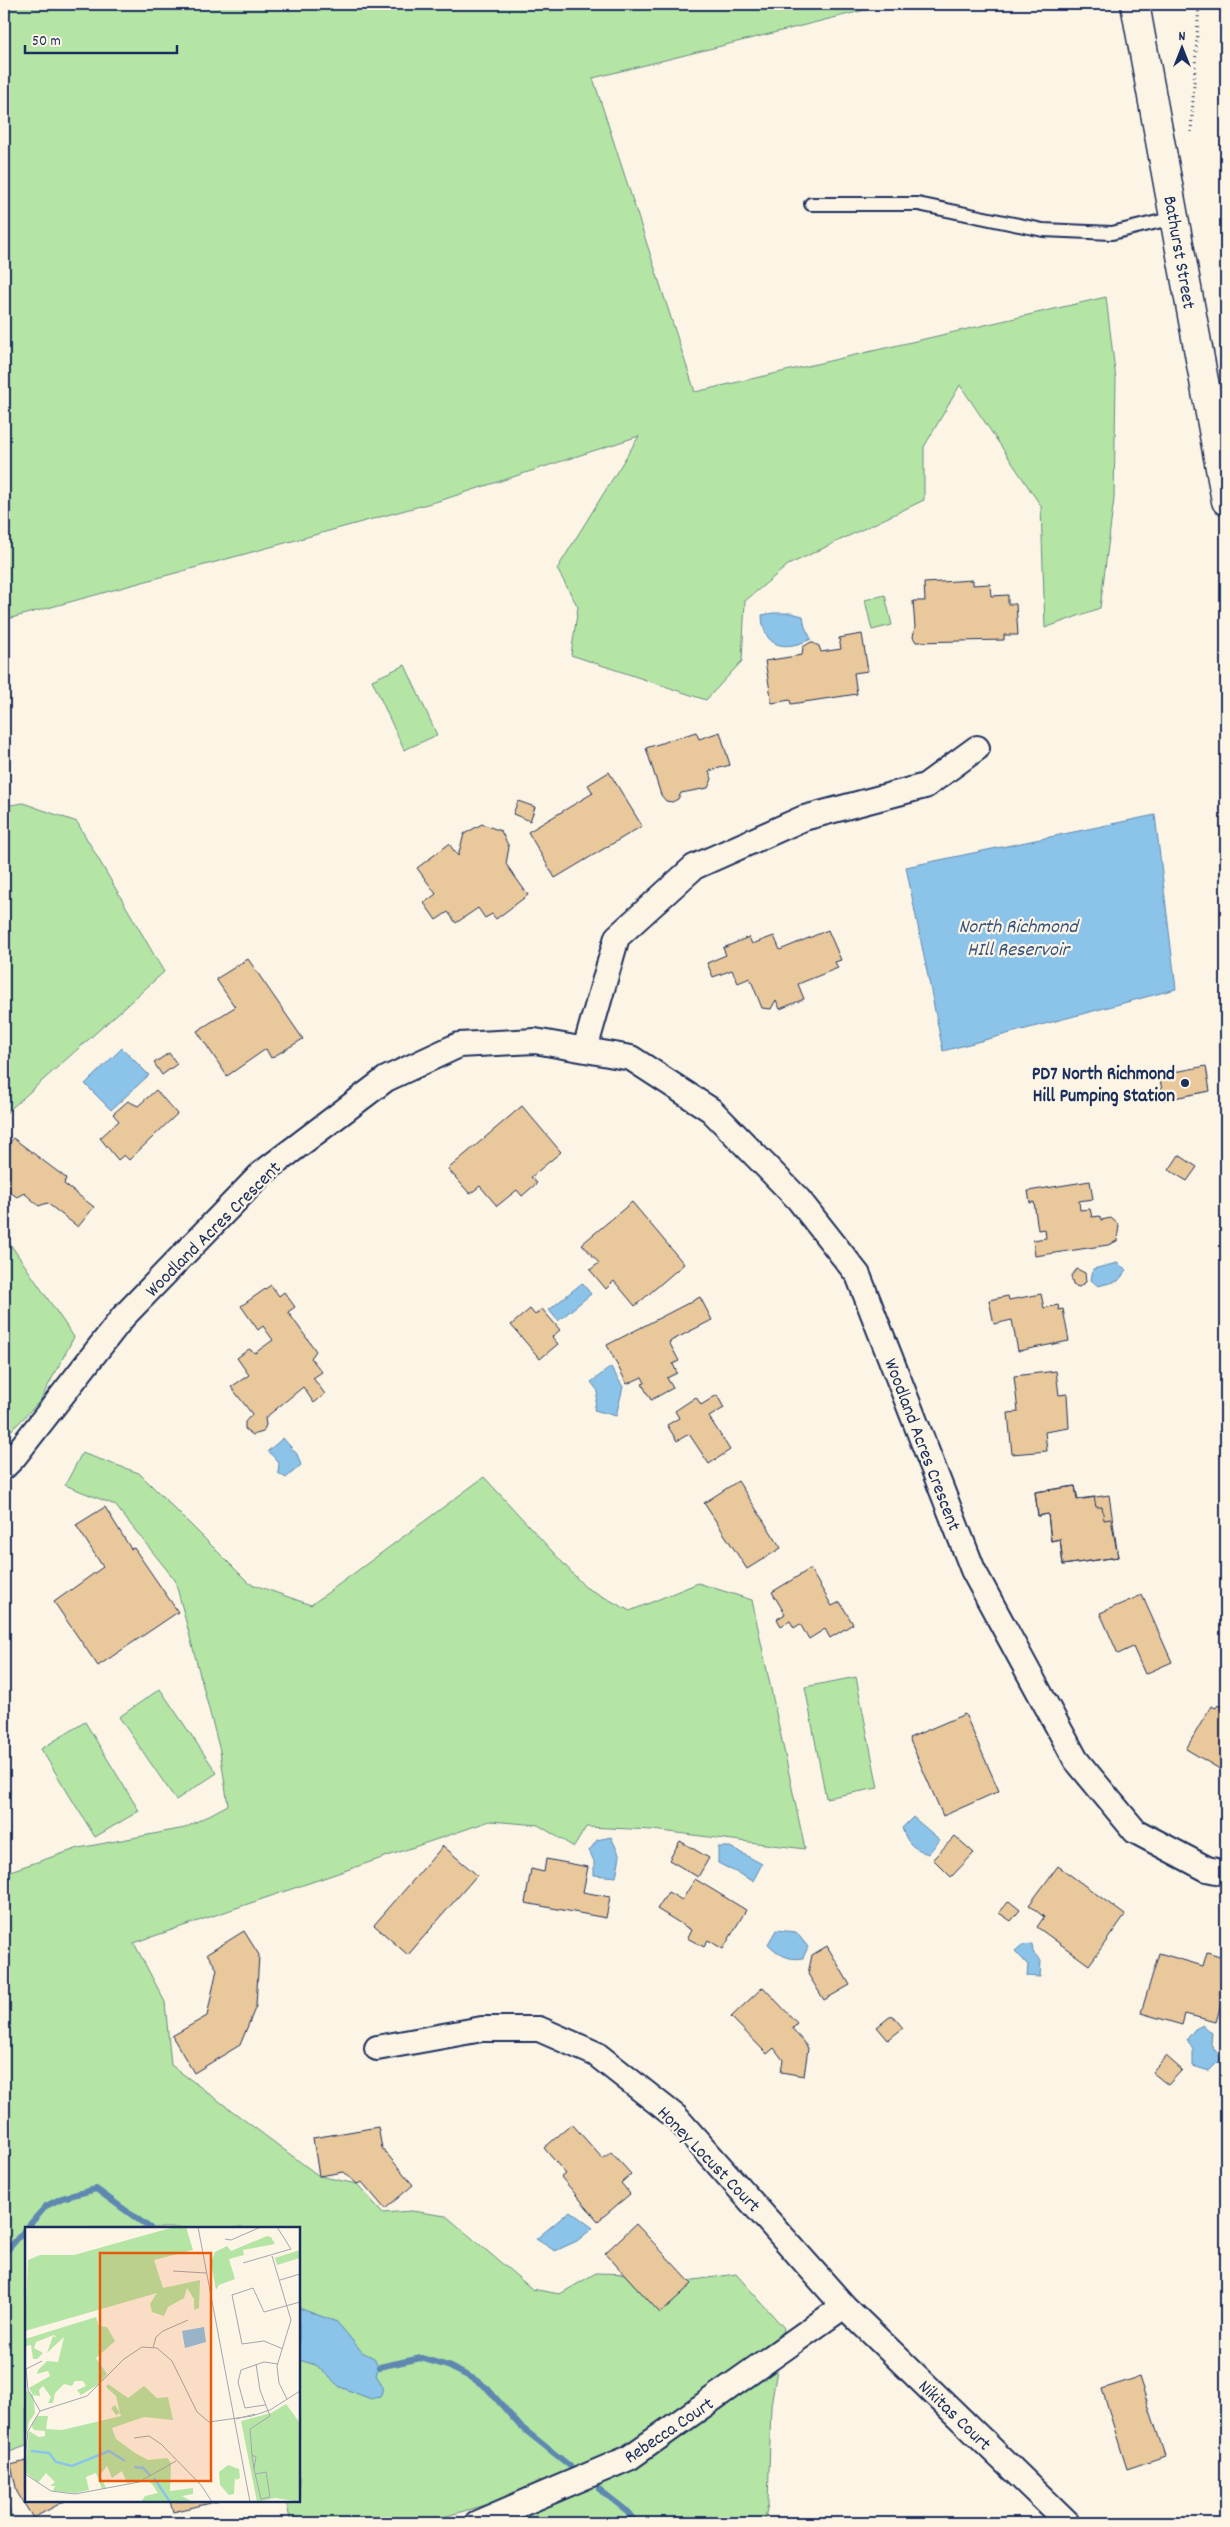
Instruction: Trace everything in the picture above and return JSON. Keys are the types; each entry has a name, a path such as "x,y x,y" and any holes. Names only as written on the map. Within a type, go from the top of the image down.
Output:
{"main road":[{"name":"Bathurst Street","path":"1135,4 1226,501"}],"street":[{"path":"585,1050 617,936 694,867 804,818 925,786 977,748"},
{"name":"Woodland Acres Crescent","path":"4,1467 14,1457 123,1317 262,1173 386,1079 459,1045 535,1041 631,1058 711,1110 799,1200 858,1275 974,1570 1076,1760 1135,1831 1206,1869 1226,1873"},
{"name":"Honey Locust Court","path":"377,2048 482,2029 539,2029 596,2054 676,2117 844,2306"},
{"name":"Rebecca Court","path":"477,2523 629,2458 844,2306"},
{"name":"Nikitas Court","path":"844,2306 1068,2523"}],"lane":[{"path":"811,204 918,204 1043,230 1112,233 1174,218"}],"path":[{"path":"1191,132 1199,4"}],"green space":[{"path":"4,4 889,4 593,78 695,392 1106,297 1116,380 1114,499 1100,608 1045,628 1041,506 960,385 924,447 924,500 788,565 745,601 742,661 706,700 571,655 578,607 557,569 639,436 442,500 4,620"},
{"path":"885,595 892,625 872,630 865,600"},
{"path":"405,665 437,735 404,750 372,680"},
{"path":"23,803 77,822 164,972 4,1115 4,806"},
{"path":"4,1235 74,1337 40,1401 4,1438"},
{"path":"82,1453 139,1473 249,1583 311,1605 484,1477 585,1587 630,1611 698,1583 752,1600 805,1849 653,1830 586,1827 574,1847 538,1825 490,1821 134,1943 165,2002 171,2065 319,2176 357,2184 383,2213 412,2211 446,2216 532,2289 560,2294 596,2273 636,2274 659,2285 736,2274 784,2328 771,2406 768,2504 764,2523 518,2523 488,2504 423,2523 291,2523 286,2502 300,2502 300,2227 25,2227 25,2446 4,2454 4,1873 79,1848 185,1828 228,1805 220,1751 175,1580 115,1505 65,1485"},
{"path":"856,1677 878,1788 826,1798 805,1687"},
{"path":"160,1689 217,1773 176,1800 119,1717"},
{"path":"85,1722 139,1811 95,1837 41,1749"},
{"path":"4,2488 13,2523 4,2523"}],"water":[{"path":"791,613 803,616 805,627 811,639 784,646 771,641 766,635 762,615"},
{"name":"North Richmond HIll Reservoir","path":"1155,815 1176,989 943,1051 906,867"},
{"path":"122,1048 149,1075 111,1110 85,1084"},
{"path":"1117,1263 1127,1270 1118,1281 1098,1286 1091,1280 1093,1269"},
{"path":"582,1283 591,1294 558,1321 549,1310"},
{"path":"611,1367 623,1387 616,1416 594,1410 598,1391 591,1382"},
{"path":"283,1438 297,1454 301,1465 286,1478 278,1473 279,1463 268,1451"},
{"path":"913,1817 940,1840 928,1854 911,1845 904,1833 902,1828"},
{"path":"611,1837 620,1856 616,1877 594,1875 594,1861 589,1851 597,1840"},
{"path":"718,1847 730,1847 762,1864 753,1881 718,1863"},
{"path":"776,1930 796,1932 808,1947 803,1958 798,1959 784,1956 768,1944"},
{"path":"1032,1944 1033,1952 1041,1961 1040,1977 1027,1976 1028,1965 1015,1951 1022,1945"},
{"path":"1203,2025 1212,2033 1211,2044 1221,2059 1209,2071 1193,2066 1193,2050 1187,2039 1195,2029"},
{"path":"570,2211 593,2228 577,2241 555,2251 536,2239"},
{"path":"300,2308 337,2322 362,2352 374,2358 379,2367 376,2375 382,2388 380,2397 371,2399 340,2387 316,2365 300,2360"}],"building":[{"path":"973,580 973,585 990,584 991,596 1008,595 1008,604 1016,604 1018,635 1004,635 1004,640 916,642 913,637 915,627 913,601 925,601 924,583"},
{"path":"862,634 868,671 854,673 857,694 791,704 790,700 772,703 765,661 802,655 803,647 811,642 819,646 821,652 841,649 839,638"},
{"path":"696,732 699,739 720,732 730,765 709,771 712,779 708,788 681,793 678,799 672,802 666,801 661,795 646,748"},
{"path":"609,772 642,826 555,878 528,832 593,793 588,785"},
{"path":"518,801 535,807 530,821 513,814"},
{"path":"482,824 501,831 509,847 506,864 528,895 496,919 492,914 485,918 478,908 456,923 448,912 436,920 424,903 436,894 417,868 449,844 458,856 464,834"},
{"path":"828,930 841,960 835,962 838,968 798,984 804,999 780,1009 776,1000 771,1009 762,1008 750,978 738,983 732,970 713,977 707,963 726,955 723,948 749,937 752,944 774,936 780,950"},
{"path":"248,959 303,1039 271,1058 266,1049 227,1076 197,1031 235,1007 216,979"},
{"path":"169,1053 177,1064 162,1075 154,1063"},
{"name":"PD7 North Richmond Hill Pumping Station","path":"1206,1066 1210,1091 1164,1100 1159,1075"},
{"path":"156,1090 177,1114 129,1160 124,1155 118,1160 100,1138 119,1121 113,1114 128,1101 138,1106"},
{"path":"522,1106 561,1152 531,1177 537,1183 522,1196 517,1190 497,1206 480,1186 470,1194 448,1169"},
{"path":"13,1138 66,1178 64,1184 94,1207 78,1227 47,1203 39,1206 24,1193 17,1197 4,1188 9,1180 4,1176 4,1150"},
{"path":"1179,1155 1197,1167 1187,1181 1169,1170"},
{"path":"1090,1181 1093,1199 1079,1201 1080,1210 1090,1209 1092,1217 1100,1216 1101,1220 1111,1218 1119,1225 1117,1241 1108,1245 1035,1256 1033,1240 1046,1238 1045,1229 1038,1230 1034,1202 1030,1203 1028,1191"},
{"path":"632,1202 684,1264 635,1306 614,1281 606,1289 590,1270 599,1263 582,1244"},
{"path":"1077,1269 1085,1273 1086,1282 1079,1287 1073,1285 1071,1276"},
{"path":"271,1285 279,1296 284,1292 295,1307 288,1312 316,1351 311,1358 322,1372 313,1378 325,1394 314,1403 303,1387 265,1418 266,1425 263,1432 253,1435 245,1429 245,1422 252,1414 231,1387 249,1375 237,1358 249,1349 255,1353 273,1340 263,1326 258,1330 241,1306"},
{"path":"1041,1294 1044,1308 1058,1305 1059,1310 1063,1309 1069,1341 1018,1351 1012,1320 994,1324 989,1300 1008,1296 1009,1300"},
{"path":"700,1297 712,1320 669,1342 679,1361 673,1364 677,1373 667,1378 673,1388 651,1400 642,1384 645,1383 642,1377 627,1384 607,1345"},
{"path":"530,1309 535,1315 542,1309 560,1330 552,1337 558,1344 540,1359 511,1325"},
{"path":"1056,1371 1059,1395 1067,1394 1069,1428 1045,1432 1047,1451 1012,1454 1008,1413 1018,1412 1014,1376"},
{"path":"717,1395 724,1408 709,1417 730,1450 709,1464 689,1434 677,1441 667,1425 679,1418 675,1411 696,1397 701,1405"},
{"path":"738,1481 781,1548 747,1569 704,1503"},
{"path":"1075,1486 1078,1499 1094,1497 1096,1507 1102,1507 1104,1520 1111,1519 1118,1557 1063,1565 1060,1539 1051,1541 1048,1514 1038,1516 1035,1492"},
{"path":"1075,1486 1077,1500 1109,1495 1118,1557 1063,1565 1060,1539 1051,1541 1048,1514 1038,1516 1035,1492"},
{"path":"105,1507 131,1549 134,1548 178,1612 98,1666 54,1602 103,1567 76,1525"},
{"path":"810,1569 832,1606 840,1602 853,1624 830,1638 825,1629 809,1639 800,1624 794,1628 790,1621 781,1626 777,1619 785,1614 772,1592"},
{"path":"1142,1595 1172,1662 1145,1674 1133,1647 1118,1654 1100,1613"},
{"path":"1218,1705 1226,1710 1226,1766 1223,1771 1186,1749 1211,1706 1216,1708"},
{"path":"965,1714 999,1791 943,1816 909,1738"},
{"path":"955,1836 974,1853 951,1877 933,1859"},
{"path":"680,1841 709,1858 698,1877 669,1860"},
{"path":"443,1846 477,1875 408,1955 374,1925"},
{"path":"546,1859 588,1867 583,1892 610,1897 606,1918 525,1903 531,1869 544,1872"},
{"path":"1058,1866 1125,1915 1089,1965 1037,1927 1044,1917 1029,1905"},
{"path":"695,1879 746,1910 723,1949 708,1940 704,1947 687,1938 691,1930 657,1909 668,1892 682,1900"},
{"path":"1009,1901 1020,1910 1011,1921 999,1913"},
{"path":"244,1931 259,1955 256,2006 240,2045 194,2073 172,2036 207,2016 217,1969 207,1954"},
{"path":"827,1946 850,1985 824,2000 808,1974 812,1955"},
{"path":"1207,1952 1226,1958 1226,1987 1216,2022 1185,2014 1182,2025 1141,2013 1159,1953 1203,1966"},
{"path":"763,1987 797,2023 792,2028 808,2048 804,2076 781,2072 783,2060 774,2048 767,2054 731,2017"},
{"path":"892,2015 903,2028 888,2040 877,2027"},
{"path":"1166,2056 1182,2070 1168,2085 1152,2072"},
{"path":"572,2124 603,2159 611,2152 631,2174 621,2183 630,2194 598,2221 561,2177 566,2174 544,2148"},
{"path":"378,2127 382,2148 413,2185 385,2209 362,2182 357,2184 344,2172 319,2176 313,2138"},
{"path":"636,2224 692,2284 660,2313 605,2253"},
{"path":"1139,2377 1165,2456 1127,2469 1102,2389"},
{"path":"25,2461 25,2502 63,2502 33,2518 17,2492 11,2465"},
{"path":"170,2502 215,2502 173,2512"}],"waterway":[{"path":"28,2227 46,2206 62,2198 96,2189 149,2227"},
{"path":"4,2254 25,2230"},
{"path":"379,2367 421,2358 448,2366 474,2379 487,2388 520,2426 570,2466"},
{"path":"599,2489 627,2511 636,2523"}],"place":[{"name":"PD7 North Richmond Hill Pumping Station","path":"1185,1083"}]}
